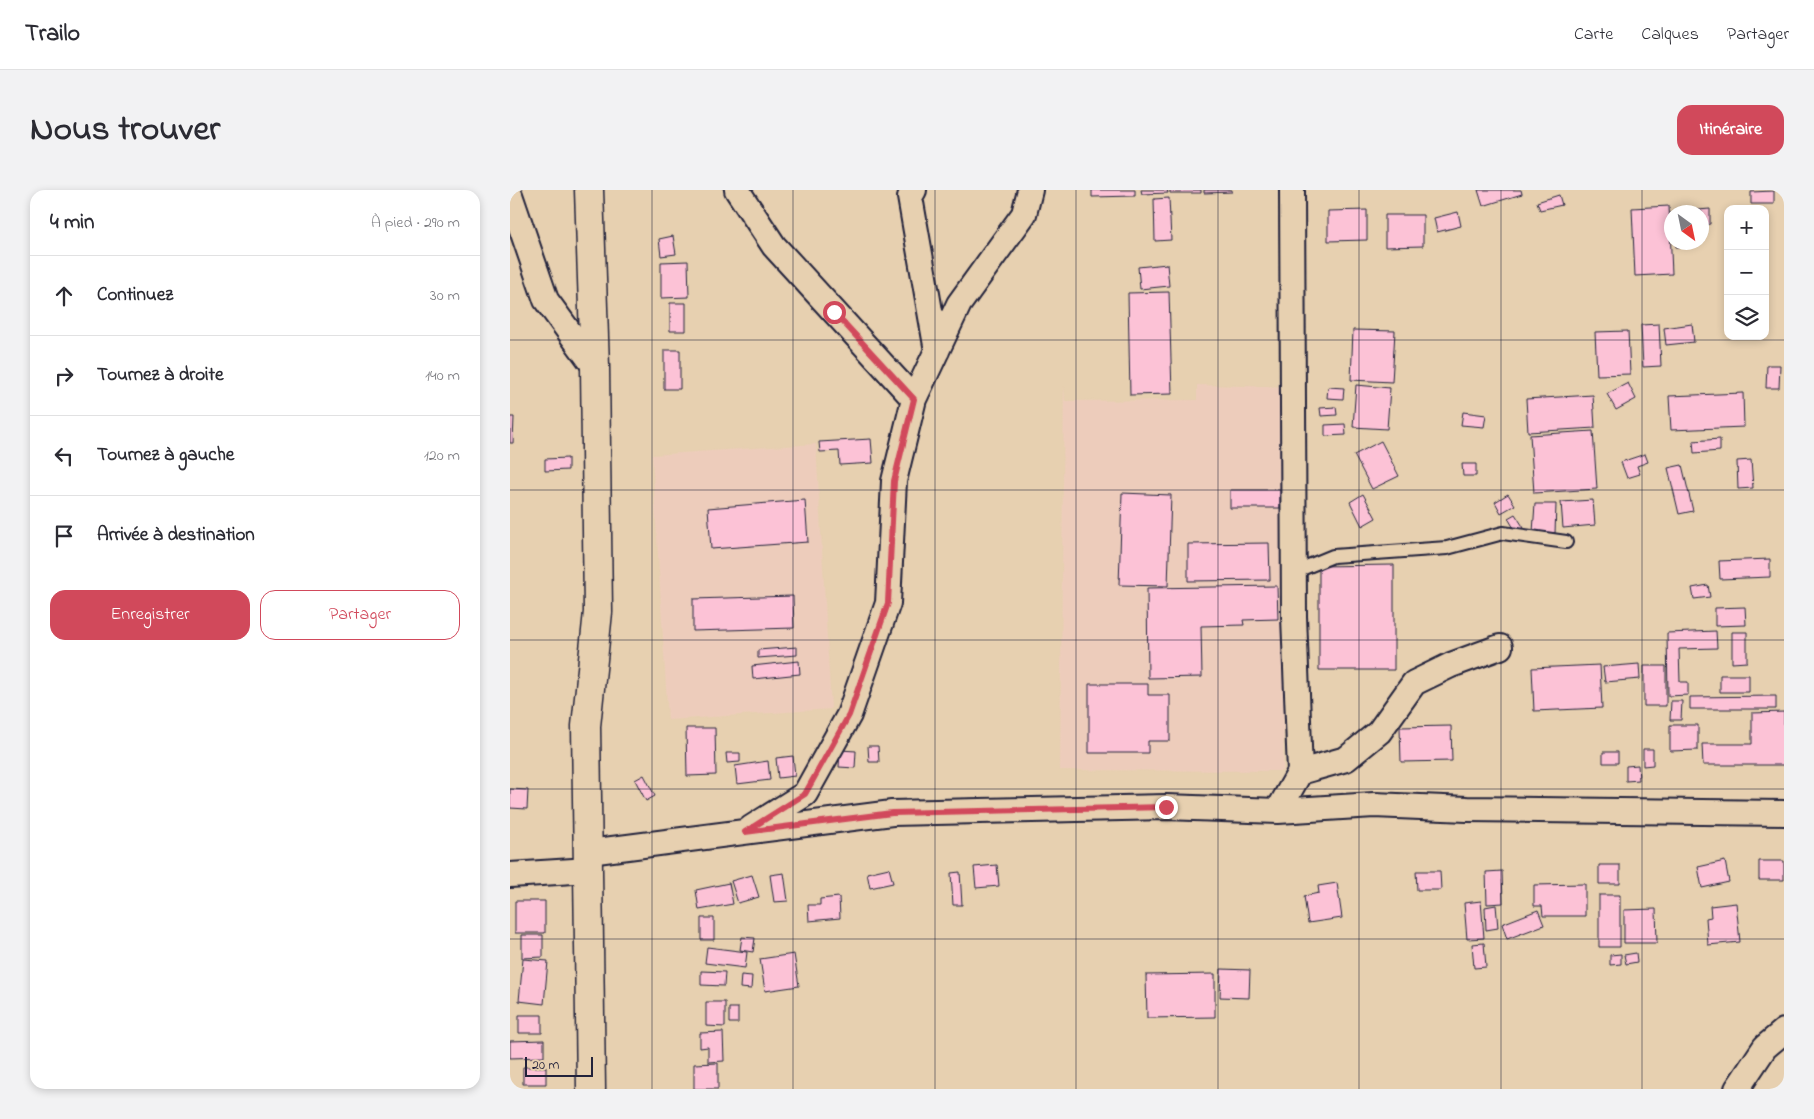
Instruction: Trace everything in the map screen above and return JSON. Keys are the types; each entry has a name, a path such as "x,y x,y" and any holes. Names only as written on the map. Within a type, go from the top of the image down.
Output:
{"highway":[{"path":"589,190 595,367 598,612 586,726 592,1089"}],"street":[{"path":"737,190 774,246 914,399"},
{"path":"914,190 910,198 936,351"},
{"path":"745,832 805,794 849,715 888,603 894,481 914,399 959,304 988,267 1024,214 1030,190"},
{"path":"1278,811 1300,772 1294,572 1292,190"},
{"path":"510,195 546,300 595,367"},
{"path":"1300,772 1346,758 1379,732 1414,683 1452,665 1500,647"},
{"path":"510,875 745,832 892,813 1166,807 1278,811 1374,806 1467,809 1784,812"},
{"path":"1737,1089 1766,1047 1784,1032"}],"lane":[{"path":"1294,572 1333,556 1447,548 1503,533 1566,542"}],"shaded area":[{"path":"1197,385 1287,387 1283,771 1060,770 1064,386 1065,401 1197,400"},
{"path":"816,444 831,709 668,720 652,455"}],"building":[{"path":"1092,190 1135,190 1135,196 1092,197"},
{"path":"1141,190 1167,190 1168,193 1142,194"},
{"path":"1170,190 1201,190 1201,193 1170,193"},
{"path":"1204,190 1232,190 1232,192 1204,193"},
{"path":"1478,190 1521,190 1522,194 1483,206"},
{"path":"1774,191 1774,204 1751,204 1751,192"},
{"path":"1559,195 1562,205 1540,210 1537,202"},
{"path":"1169,198 1171,240 1155,241 1154,199"},
{"path":"1664,206 1664,250 1671,250 1672,274 1635,276 1632,208"},
{"path":"1367,210 1367,240 1328,241 1328,211"},
{"path":"1458,212 1461,226 1437,232 1434,218"},
{"path":"1385,215 1423,215 1423,246 1385,247"},
{"path":"673,236 676,254 661,256 659,239"},
{"path":"688,261 689,297 661,298 661,262"},
{"path":"1167,264 1169,286 1140,289 1138,267"},
{"path":"1169,292 1172,394 1130,395 1128,293"},
{"path":"670,303 686,303 686,331 670,331"},
{"path":"1659,324 1661,366 1643,367 1641,325"},
{"path":"1692,324 1694,342 1666,345 1664,328"},
{"path":"1353,330 1395,331 1392,382 1351,380"},
{"path":"1628,331 1630,374 1597,375 1595,332"},
{"path":"664,350 680,350 680,389 664,389"},
{"path":"1767,365 1780,365 1779,388 1766,388"},
{"path":"1628,383 1636,399 1616,410 1607,394"},
{"path":"1356,385 1390,388 1387,429 1353,427"},
{"path":"1328,387 1344,388 1343,399 1327,398"},
{"path":"1743,393 1744,427 1671,430 1669,396"},
{"path":"1593,395 1595,428 1528,432 1526,399"},
{"path":"1336,407 1337,415 1321,416 1320,408"},
{"path":"1463,412 1486,415 1484,427 1461,425"},
{"path":"510,417 514,417 513,443 510,443"},
{"path":"1345,424 1346,435 1325,436 1325,425"},
{"path":"1593,431 1597,489 1534,493 1530,435"},
{"path":"871,439 873,463 840,465 839,451 820,452 819,442"},
{"path":"1720,439 1720,451 1694,453 1693,441"},
{"path":"1381,441 1399,476 1372,489 1354,455"},
{"path":"1645,454 1648,462 1637,466 1640,474 1627,478 1621,462"},
{"path":"568,458 568,470 545,471 545,459"},
{"path":"1751,460 1753,488 1738,489 1737,461"},
{"path":"1462,464 1476,464 1476,476 1463,476"},
{"path":"1682,465 1693,511 1679,514 1668,468"},
{"path":"1230,490 1280,490 1280,508 1230,508"},
{"path":"1122,493 1171,495 1168,586 1119,585"},
{"path":"1363,494 1376,518 1362,526 1350,502"},
{"path":"1508,494 1515,505 1501,513 1495,502"},
{"path":"805,500 808,542 711,549 708,508"},
{"path":"1593,500 1595,525 1563,528 1561,502"},
{"path":"1535,504 1556,504 1555,533 1533,532"},
{"path":"1515,514 1524,528 1516,532 1508,518"},
{"path":"1269,543 1270,580 1188,581 1188,544"},
{"path":"1770,559 1770,577 1720,579 1719,561"},
{"path":"1394,565 1394,670 1319,670 1319,566"},
{"path":"1708,585 1710,597 1694,599 1692,588"},
{"path":"1277,586 1278,619 1243,620 1244,625 1201,626 1202,677 1148,678 1147,588"},
{"path":"793,596 794,628 693,631 693,599"},
{"path":"1745,607 1746,625 1715,626 1715,608"},
{"path":"1716,631 1717,648 1679,649 1680,682 1688,682 1688,695 1668,696 1667,633"},
{"path":"1732,632 1747,632 1747,662 1732,663"},
{"path":"797,647 797,655 758,658 758,650"},
{"path":"799,661 800,674 753,679 752,666"},
{"path":"1639,664 1640,679 1605,682 1603,667"},
{"path":"1600,665 1602,708 1534,711 1532,668"},
{"path":"1644,666 1666,666 1666,706 1644,706"},
{"path":"1720,675 1749,675 1749,692 1720,692"},
{"path":"1089,684 1148,684 1148,695 1170,695 1170,741 1148,741 1148,753 1089,753"},
{"path":"1776,696 1776,709 1690,709 1690,697"},
{"path":"1671,701 1682,701 1681,720 1670,720"},
{"path":"1784,712 1784,765 1703,765 1702,744 1752,744 1752,713"},
{"path":"1670,725 1698,725 1698,750 1670,751"},
{"path":"1451,726 1452,761 1401,762 1400,727"},
{"path":"686,728 715,728 716,775 687,776"},
{"path":"868,746 878,746 879,762 869,762"},
{"path":"1643,749 1653,749 1653,765 1643,766"},
{"path":"840,750 856,751 855,768 839,767"},
{"path":"1603,752 1618,752 1618,763 1603,763"},
{"path":"726,753 740,753 740,762 727,763"},
{"path":"793,756 795,776 778,778 776,758"},
{"path":"768,761 770,780 737,784 735,766"},
{"path":"1638,765 1639,780 1626,781 1626,766"},
{"path":"644,775 655,796 646,801 635,780"},
{"path":"510,789 528,790 527,809 510,808"},
{"path":"1725,861 1729,882 1702,888 1698,867"},
{"path":"1759,861 1784,861 1784,880 1759,880"},
{"path":"997,865 999,886 976,888 974,867"},
{"path":"1599,865 1620,865 1620,884 1599,884"},
{"path":"889,868 893,883 870,888 867,873"},
{"path":"1416,871 1440,871 1441,890 1417,890"},
{"path":"1502,871 1503,903 1487,904 1486,872"},
{"path":"960,872 962,905 953,905 951,873"},
{"path":"784,873 788,901 774,902 770,875"},
{"path":"752,875 759,897 738,903 731,881"},
{"path":"729,883 733,904 699,910 696,890"},
{"path":"1337,883 1342,918 1308,923 1304,896 1319,893 1318,886"},
{"path":"1585,884 1585,916 1543,916 1542,906 1534,906 1534,885"},
{"path":"1599,895 1620,895 1620,947 1599,947"},
{"path":"839,897 840,918 809,921 808,905 820,905 820,899"},
{"path":"515,901 545,901 545,933 515,933"},
{"path":"1481,901 1484,938 1467,939 1464,903"},
{"path":"1736,903 1740,942 1708,945 1706,918 1711,917 1710,906"},
{"path":"1496,905 1498,928 1486,930 1485,907"},
{"path":"1656,909 1657,943 1624,943 1624,910"},
{"path":"1538,910 1544,925 1507,939 1502,924"},
{"path":"701,918 714,918 714,940 701,940"},
{"path":"522,935 543,935 543,957 522,958"},
{"path":"742,937 755,938 753,952 740,950"},
{"path":"1484,943 1486,967 1474,968 1472,944"},
{"path":"707,947 747,952 745,968 705,963"},
{"path":"1636,953 1637,962 1626,964 1624,955"},
{"path":"794,954 799,986 765,991 760,959"},
{"path":"1621,954 1621,964 1610,965 1610,955"},
{"path":"523,959 548,961 544,1004 519,1001"},
{"path":"1221,969 1250,970 1249,998 1220,997"},
{"path":"701,971 725,972 724,986 701,985"},
{"path":"1215,974 1215,1017 1147,1018 1146,975"},
{"path":"741,975 752,976 751,989 740,988"},
{"path":"706,1002 725,1002 725,1027 706,1026"},
{"path":"729,1008 738,1008 738,1023 729,1023"},
{"path":"519,1015 542,1015 542,1033 519,1033"},
{"path":"723,1032 724,1061 708,1062 708,1047 700,1048 700,1033"},
{"path":"544,1040 544,1057 510,1058 510,1041"},
{"path":"718,1063 718,1089 694,1089 694,1064"},
{"path":"523,1067 546,1067 546,1084 523,1084"}],"route":[{"path":"834,312 914,399 894,481 888,603 849,715 805,794 745,832 892,813 1166,807"}]}
